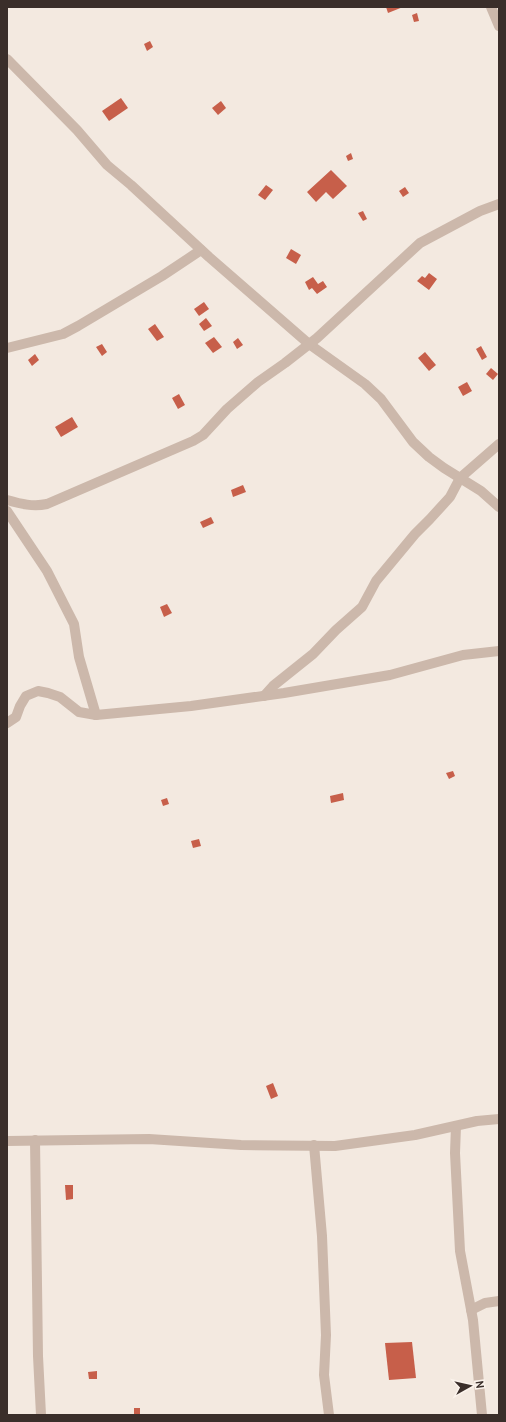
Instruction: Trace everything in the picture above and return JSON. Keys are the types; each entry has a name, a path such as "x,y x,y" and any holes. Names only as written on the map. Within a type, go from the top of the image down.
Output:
{"street":[{"path":"491,7 499,26"},
{"path":"7,59 77,130 107,165 131,185 201,250 309,344 364,384 381,399 413,442 434,461 481,491 499,507"},
{"path":"7,500 27,505 38,506 47,504 193,441 203,435 227,410 258,382 309,344 420,242 480,211 499,204"},
{"path":"7,348 63,334 73,329 97,316 201,250"},
{"path":"264,696 273,686 313,654 336,630 362,607 376,581 415,534 450,496 460,478 499,444"},
{"path":"7,511 47,571 74,624 79,657 96,715"},
{"path":"7,722 16,717 26,696 38,691 60,697 78,712 96,715 191,706 264,696 390,675 463,655 499,651"},
{"path":"7,1141 149,1139 241,1145 335,1146 415,1135 477,1121 499,1119"},
{"path":"456,1126 454,1153 460,1251 471,1310 482,1415"},
{"path":"35,1140 38,1356 41,1415"},
{"path":"314,1145 322,1236 326,1335 324,1375 329,1415"},
{"path":"471,1310 485,1303 499,1301"}],"building":[{"path":"386,7 403,7 388,13"},
{"path":"417,13 419,21 414,22 412,15"},
{"path":"150,41 153,47 147,51 144,44"},
{"path":"121,98 128,108 109,121 102,111"},
{"path":"221,101 226,108 218,115 212,108"},
{"path":"351,153 353,159 348,161 346,156"},
{"path":"331,170 347,186 333,199 326,192 316,202 307,192"},
{"path":"266,185 273,190 265,200 258,195"},
{"path":"405,187 409,193 403,197 399,191"},
{"path":"363,211 367,219 363,221 358,213"},
{"path":"291,249 301,255 296,264 286,258"},
{"path":"429,273 437,279 429,290 417,281 422,276 425,278"},
{"path":"313,277 318,284 323,281 327,287 317,294 312,288 309,290 305,282"},
{"path":"204,302 209,309 199,316 194,309"},
{"path":"206,318 212,326 204,331 199,324"},
{"path":"155,324 164,337 157,341 148,329"},
{"path":"214,337 222,347 213,353 205,343"},
{"path":"238,338 243,345 237,349 233,342"},
{"path":"102,344 107,352 102,356 96,347"},
{"path":"481,346 487,357 482,360 476,349"},
{"path":"425,352 436,365 429,371 418,358"},
{"path":"35,354 39,360 32,366 28,360"},
{"path":"491,368 498,374 493,380 486,374"},
{"path":"467,382 472,391 463,396 458,387"},
{"path":"179,394 185,405 178,409 172,398"},
{"path":"72,417 78,427 61,437 55,427"},
{"path":"243,485 246,492 233,497 231,490"},
{"path":"211,517 214,523 203,528 200,522"},
{"path":"167,604 172,613 164,617 160,607"},
{"path":"453,771 455,776 449,779 446,773"},
{"path":"343,793 344,800 331,803 330,796"},
{"path":"167,798 169,804 163,806 161,800"},
{"path":"199,839 201,846 193,848 191,841"},
{"path":"273,1083 278,1096 271,1099 266,1086"},
{"path":"65,1185 73,1185 73,1199 66,1200"},
{"path":"412,1342 416,1378 389,1380 385,1343"},
{"path":"97,1371 97,1379 89,1379 88,1372"},
{"path":"134,1408 140,1408 140,1415 134,1415"}]}
